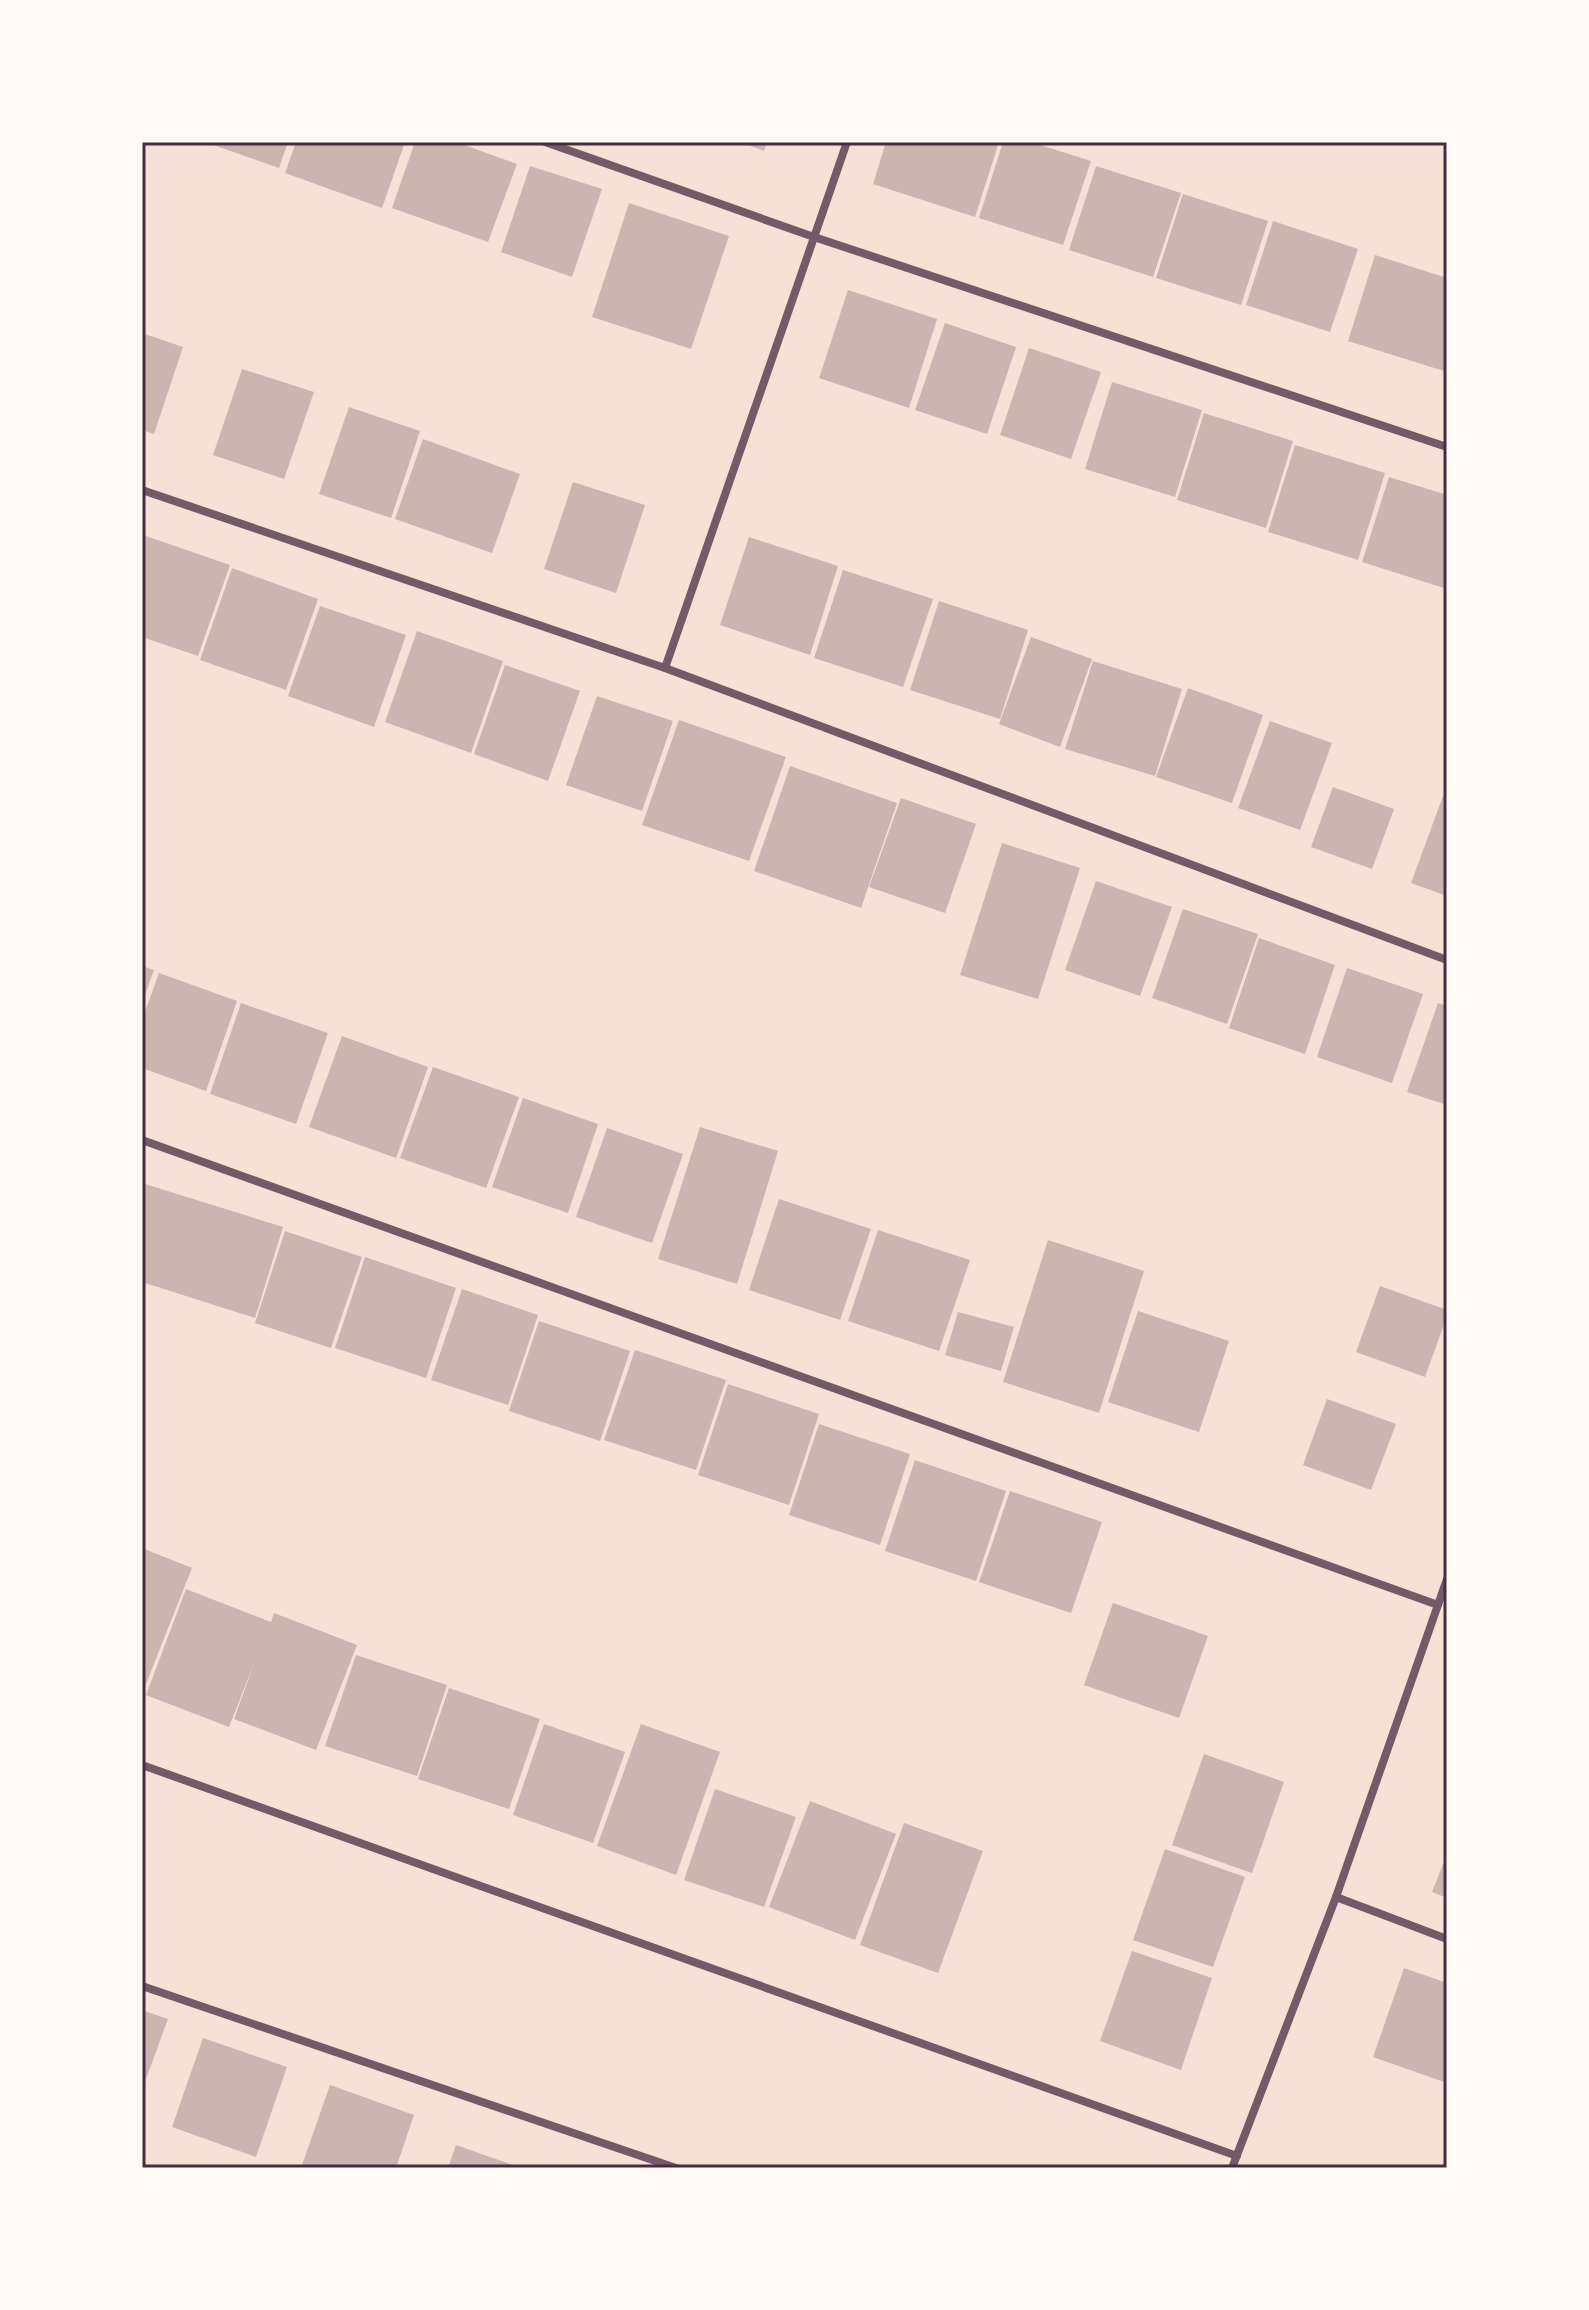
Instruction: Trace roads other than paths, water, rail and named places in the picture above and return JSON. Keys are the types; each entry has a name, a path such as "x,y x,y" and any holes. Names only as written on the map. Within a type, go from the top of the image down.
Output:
{"street":[{"path":"545,142 814,237 1447,447"},
{"path":"665,668 847,142"},
{"path":"142,490 665,668 1447,960"},
{"path":"142,1140 1438,1605"},
{"path":"1232,2168 1336,1897 1447,1579"},
{"path":"142,1765 1237,2156"},
{"path":"1336,1897 1447,1939"},
{"path":"142,1986 676,2168"}]}
